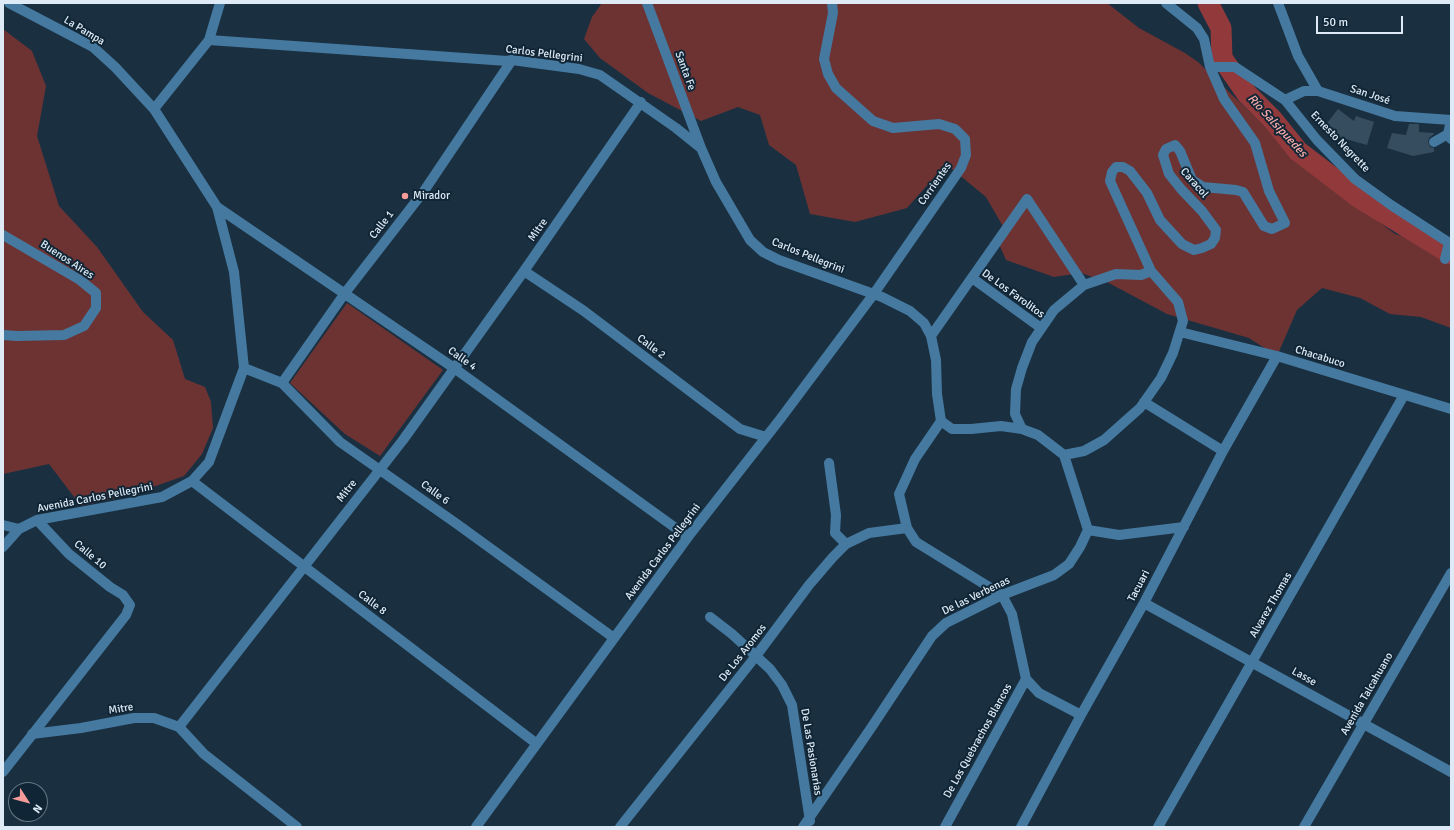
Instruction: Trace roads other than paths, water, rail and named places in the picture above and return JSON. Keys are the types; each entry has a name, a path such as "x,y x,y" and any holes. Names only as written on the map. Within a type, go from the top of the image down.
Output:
{"street":[{"name":"La Pampa","path":"9,3 93,47 116,67 154,109"},
{"path":"154,109 209,40 220,3"},
{"name":"Santa Fe","path":"647,3 701,148"},
{"name":"Corrientes","path":"832,3 833,13 824,59 828,74 836,88 873,121 893,128 939,124 955,129 965,140 966,155 962,168 874,295"},
{"path":"1166,3 1197,28 1204,40 1210,67"},
{"path":"1278,3 1298,56 1318,91"},
{"name":"Carlos Pellegrini","path":"209,40 507,61 512,60 579,69 600,74 641,102 701,148 716,182 750,240 763,252 779,260 882,297 910,311 924,323 931,336"},
{"name":"Calle 1","path":"282,383 345,294 424,191 512,60"},
{"name":"Ernesto Negrette","path":"1210,67 1235,67 1285,100 1317,140 1355,178 1391,205 1450,243"},
{"name":"Caracol","path":"1064,455 1084,450 1104,440 1140,408 1161,378 1173,353 1184,321 1178,302 1151,271 1110,181 1112,172 1116,167 1123,167 1130,171 1147,193 1160,220 1182,244 1194,250 1211,244 1215,238 1216,230 1202,211 1169,174 1163,155 1166,149 1175,145 1180,151 1192,180 1204,187 1243,192 1264,226 1272,230 1285,223 1269,191 1255,143 1242,122 1224,99 1210,67"},
{"name":"San José","path":"1285,100 1304,91 1318,91 1395,116 1451,120"},
{"name":"Mitre","path":"32,734 82,728 134,718 154,718 179,727 379,468 403,440 524,271 641,102"},
{"name":"Avenida Carlos Pellegrini","path":"19,529 37,520 162,497 192,481 209,462 244,368 234,272 217,207 154,109"},
{"path":"1434,142 1449,137 1451,120"},
{"path":"1002,595 916,542 906,528 899,494 915,459 941,421 937,394 936,360 931,336 1027,199 1084,285"},
{"name":"Calle 4","path":"217,207 454,368 688,537"},
{"name":"Buenos Aires","path":"3,235 80,280 96,293 96,308 84,326 64,335 3,335"},
{"path":"1445,259 1450,243"},
{"name":"Calle 2","path":"524,271 584,311 740,429 766,437"},
{"path":"1022,429 1015,414 1016,389 1032,342 1054,310 1084,285 1116,274 1141,275 1151,271"},
{"name":"De Los Farolitos","path":"972,278 1041,328"},
{"name":"Avenida Carlos Pellegrini","path":"476,827 688,537 874,295"},
{"name":"Chacabuco","path":"1180,332 1277,356 1451,409"},
{"name":"Tacuari","path":"1022,827 1081,715 1144,603 1223,451 1277,356"},
{"name":"Calle 6","path":"244,368 282,383 340,442 379,468 614,638"},
{"name":"Alvarez Thomas","path":"1158,827 1404,395"},
{"path":"1144,402 1223,451"},
{"path":"941,421 952,429 1001,426 1022,429 1038,435 1064,455 1088,530 1119,535 1184,527"},
{"path":"829,463 836,515 835,533 846,544"},
{"name":"Calle 8","path":"192,481 537,744"},
{"name":"Calle 10","path":"32,734 126,615 130,605 122,595 69,554 37,520"},
{"path":"3,525 19,529 3,547"},
{"name":"De Los Aromos","path":"620,827 756,656 809,585 833,557 846,544 869,533 906,528"},
{"name":"De las Verbenas","path":"808,824 932,636 946,623 1002,595 1054,575 1069,564 1080,547 1088,530"},
{"name":"Avenida Talcahuano","path":"1304,827 1451,573"},
{"name":"De Los Quebrachos Blancos","path":"945,827 1026,679 1012,614 1002,595"},
{"name":"Lasse","path":"1144,603 1451,772"},
{"name":"De Las Pasionarias","path":"710,617 732,634 770,669 782,685 792,705 808,824"},
{"path":"1026,679 1039,693 1081,715"},
{"path":"179,727 204,754 297,827"},
{"path":"3,772 32,734"}],"waterway":[{"name":"Río Salsipuedes","path":"1208,3 1221,28 1222,58 1247,94 1273,120 1298,151 1358,197 1451,254"}],"place":[{"name":"Mirador","path":"405,196"}]}
